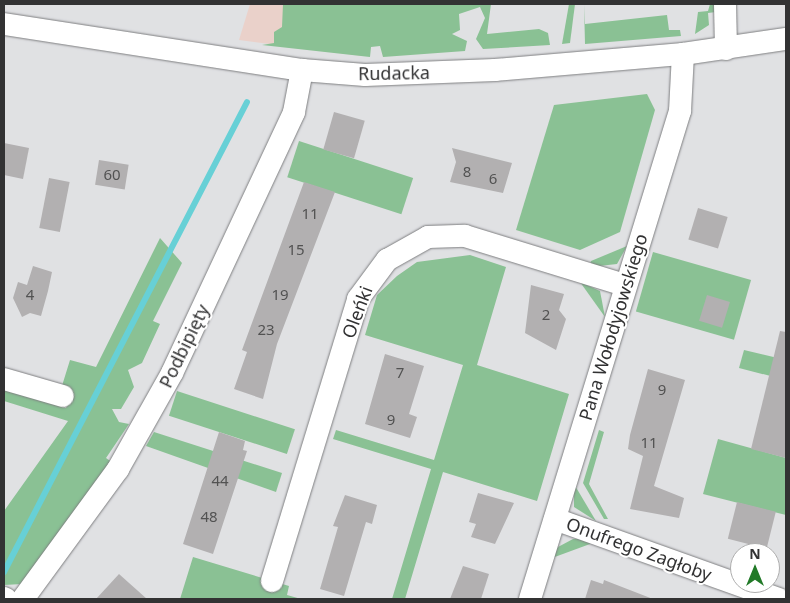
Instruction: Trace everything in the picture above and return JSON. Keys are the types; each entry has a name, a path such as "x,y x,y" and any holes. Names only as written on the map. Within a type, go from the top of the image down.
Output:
{"street":[{"path":"725,4 726,49"},
{"name":"Rudacka","path":"4,24 302,70 365,75 495,70 683,54 786,39"},
{"name":"Pana Wołodyjowskiego","path":"530,599 624,285 681,108 683,54"},
{"name":"Podbipięty","path":"23,599 118,469 172,373 294,112 302,70"},
{"name":"Oleńki","path":"272,581 358,299 371,277 391,257 428,237 465,236 624,285"},
{"path":"4,379 63,396"},
{"name":"Onufrego Zagłoby","path":"555,519 779,599"}],"shaded area":[{"path":"250,4 379,4 362,56 239,40"}],"green space":[{"path":"283,4 491,4 487,34 539,29 548,33 550,45 483,49 476,39 485,18 480,7 459,14 460,30 452,34 467,41 465,51 383,57 380,46 371,47 370,57 262,45 274,43 274,32 282,27"},
{"path":"569,4 575,4 570,43 562,44"},
{"path":"584,4 585,24 667,15 669,30 680,30 681,36 585,44"},
{"path":"710,4 715,4 716,12 708,13 709,25 695,34 698,12 708,11"},
{"path":"647,94 655,110 620,232 580,250 516,230 554,105"},
{"path":"299,141 413,178 401,214 287,177"},
{"path":"160,238 182,263 153,321 160,324 142,363 128,370 134,387 121,409 112,409 119,422 129,424 106,458 113,463 22,584 4,585 4,511 68,421 4,401 4,389 66,408 69,399 61,389 70,360 96,367"},
{"path":"627,246 617,264 590,267 591,261"},
{"path":"653,252 751,280 734,340 636,312"},
{"path":"470,255 506,267 477,365 569,394 537,501 443,472 405,599 392,599 431,469 333,439 336,430 434,460 463,365 365,335 377,295 397,276 417,262"},
{"path":"580,282 600,291 605,317"},
{"path":"744,350 786,360 786,380 739,368"},
{"path":"177,391 295,429 287,454 169,416"},
{"path":"599,430 604,432 589,484 608,519 604,519 583,483"},
{"path":"154,432 282,473 276,492 146,446"},
{"path":"718,439 786,458 786,515 703,494"},
{"path":"574,484 596,521 574,507"},
{"path":"573,539 592,539 590,544 552,558 558,547"},
{"path":"193,557 289,586 287,595 301,599 180,599"}],"building":[{"path":"334,112 365,121 354,158 323,149"},
{"path":"4,143 29,148 23,179 4,175"},
{"path":"452,148 512,163 503,193 450,182 456,162"},
{"path":"99,160 129,165 125,189 95,185"},
{"path":"49,178 70,182 60,232 39,228"},
{"path":"304,182 335,192 277,344 263,399 234,389 247,352 242,350"},
{"path":"698,208 728,217 718,249 688,240"},
{"path":"33,266 52,272 48,291 41,316 30,313 22,317 13,298 18,282 27,285"},
{"path":"531,285 564,294 559,310 566,319 556,350 525,333"},
{"path":"707,295 730,302 722,328 699,321"},
{"path":"780,331 786,332 786,458 751,449"},
{"path":"385,354 424,366 409,414 417,417 410,438 365,424"},
{"path":"648,369 685,380 654,486 684,498 679,518 630,509 643,456 628,449"},
{"path":"219,432 245,441 243,450 247,451 213,554 183,544"},
{"path":"478,493 514,503 495,544 471,537 476,524 469,522"},
{"path":"345,495 377,505 372,524 366,522 344,596 320,589 338,527 333,526"},
{"path":"737,502 776,512 768,543 744,543 728,539"},
{"path":"463,566 489,574 481,599 450,599"},
{"path":"119,574 147,599 96,599"},
{"path":"591,580 603,584 604,580 653,599 585,599"}],"waterway":[{"path":"4,572 247,102"}]}
